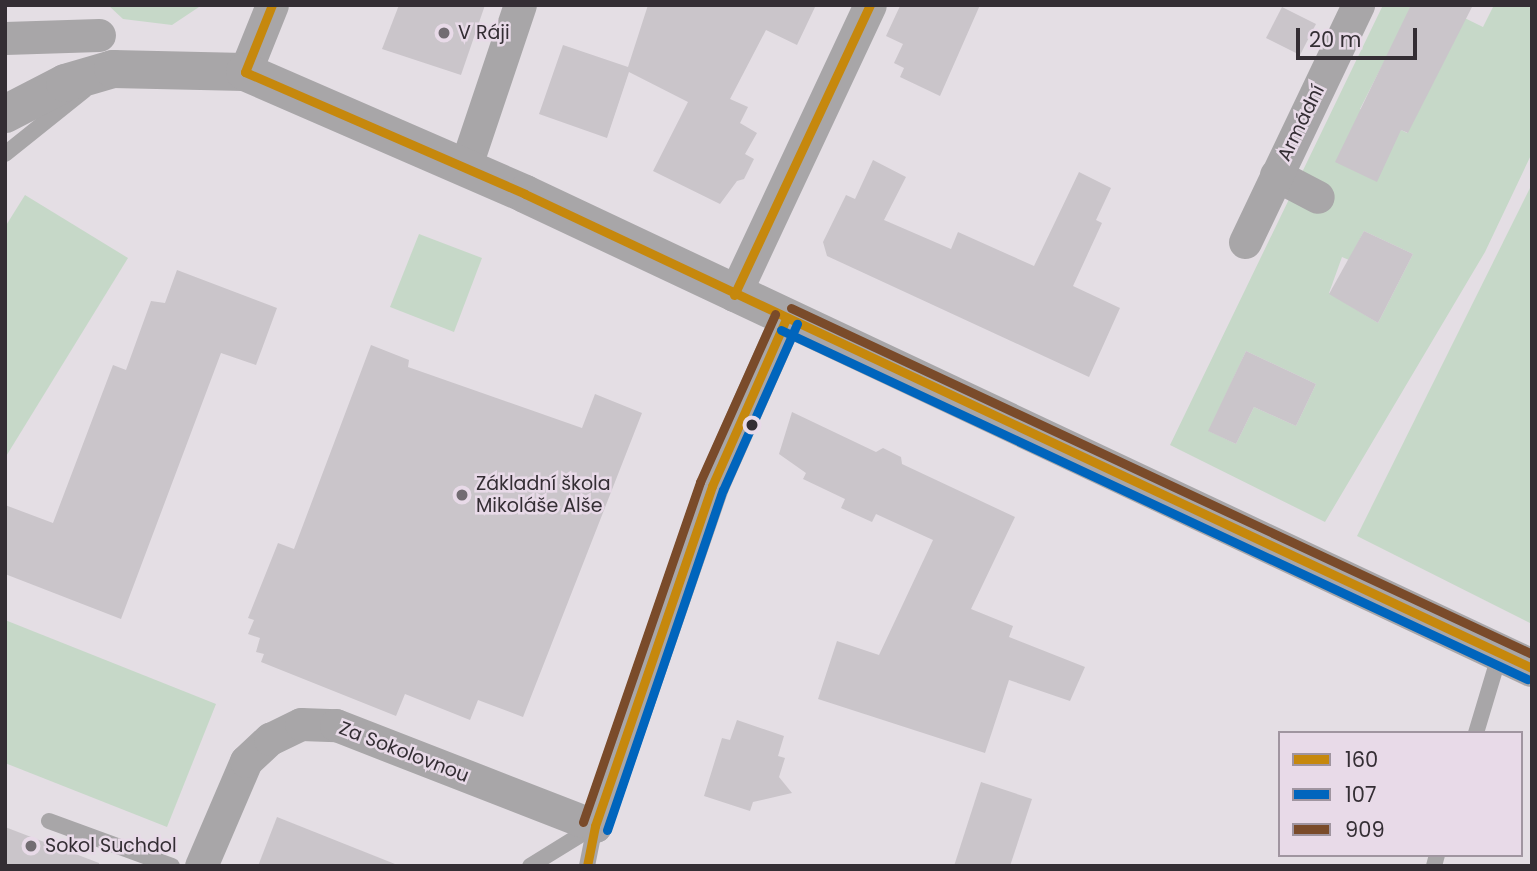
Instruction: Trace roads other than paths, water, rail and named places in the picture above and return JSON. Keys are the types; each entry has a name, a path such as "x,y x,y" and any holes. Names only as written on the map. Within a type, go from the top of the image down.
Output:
{"street":[{"path":"245,72 272,5"},
{"path":"465,168 520,5"},
{"path":"734,295 870,5"},
{"name":"Armádní","path":"1245,242 1358,5"},
{"path":"5,38 99,20 113,69"},
{"path":"5,114 65,83 113,69 245,72 465,168 1516,660"},
{"path":"1276,176 1318,197"},
{"path":"595,827 712,486 786,319"},
{"name":"Za Sokolovnou","path":"201,866 246,761 270,739 301,724 336,725 595,827"}],"lane":[{"path":"5,154 113,69"},
{"path":"1477,731 1516,660"},
{"path":"49,821 172,866"},
{"path":"530,866 595,827"},
{"path":"587,866 595,827"}],"place":[{"name":"V Ráji","path":"444,33"},
{"name":"Základní škola Mikoláše Alše","path":"462,495"},
{"name":"Sokol Suchdol","path":"31,846"}]}
